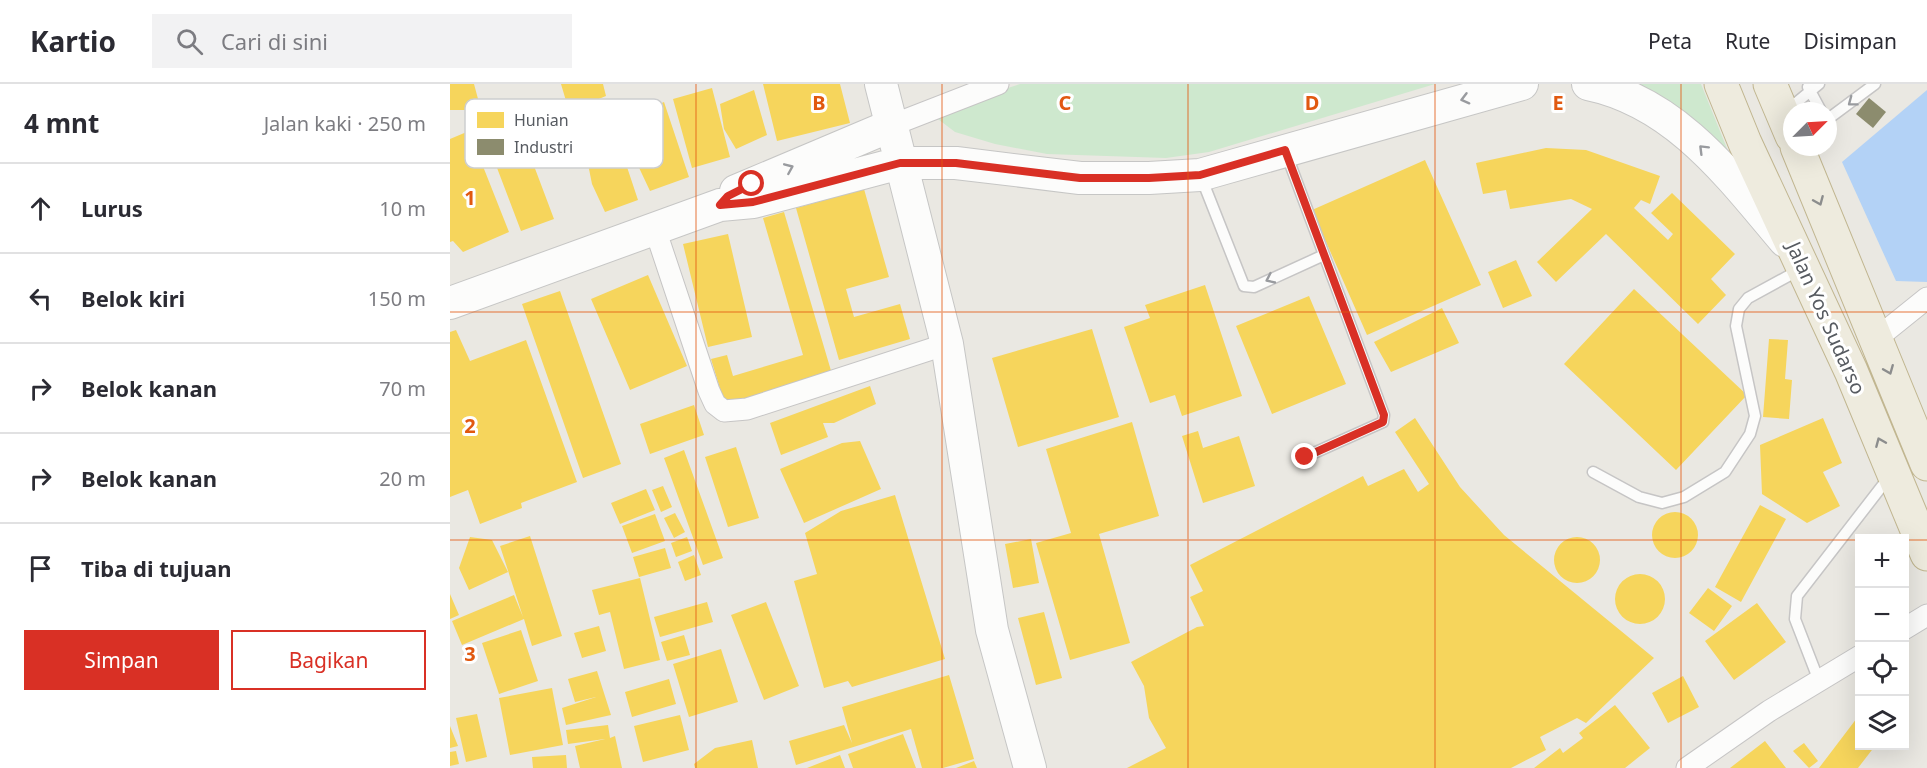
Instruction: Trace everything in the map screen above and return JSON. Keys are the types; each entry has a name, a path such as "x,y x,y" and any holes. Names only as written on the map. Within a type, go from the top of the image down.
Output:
{"highway":[{"name":"Jalan Yos Sudarso","path":"1721,84 1802,262 1927,554"},
{"path":"1770,84 1783,115"},
{"name":"Jalan Yos Sudarso","path":"1801,156 1927,464"}],"street":[{"path":"881,84 946,344 992,630 1030,768"},
{"path":"720,205 737,190 890,126 999,84"},
{"path":"450,303 720,205 753,202 900,163 965,164 1080,178 1200,175 1522,84"},
{"path":"1588,84 1606,88 1646,105 1686,131 1802,262"},
{"path":"655,229 709,391 715,404 724,411 747,409 946,344"},
{"path":"1876,339 1927,298"},
{"path":"1909,626 1927,615"},
{"path":"1688,768 1768,711 1855,659"}],"lane":[{"path":"1800,102 1808,88 1819,84"},
{"path":"1837,113 1875,84"},
{"path":"1808,88 1816,102"},
{"path":"1285,150 1384,415 1383,422 1305,457"},
{"path":"1200,175 1244,285 1254,287 1324,255"},
{"path":"1593,472 1639,497 1662,503 1684,497 1725,472 1750,434 1755,416 1736,326 1739,309 1748,298 1802,262"},
{"path":"1819,681 1795,619 1797,596 1893,472"}],"green space":[{"path":"1020,84 1435,84 1209,152 1166,158 1047,154 995,144 955,132 930,113"},
{"path":"1631,84 1701,84 1730,156"}],"water":[{"path":"1927,90 1927,282 1896,281 1842,162"}],"building: Hunian":[{"path":"450,84 474,84 478,99 465,99 465,110 450,110"},
{"path":"561,84 603,84 606,96 599,99 565,99"},
{"path":"763,84 840,84 850,123 777,141"},
{"path":"712,88 730,157 692,168 673,99"},
{"path":"754,90 767,135 736,149 724,129 720,104"},
{"path":"663,102 689,177 650,191 639,168 663,168"},
{"path":"465,133 465,168 484,168 509,232 463,252 453,241 450,242 450,139"},
{"path":"1546,148 1586,150 1660,176 1650,204 1641,200 1634,208 1668,240 1673,234 1651,213 1672,193 1735,254 1711,279 1726,295 1698,324 1606,234 1556,282 1537,262 1592,209 1571,199 1510,209 1506,190 1483,194 1476,163"},
{"path":"1425,160 1481,285 1367,335 1312,210"},
{"path":"497,168 535,168 554,219 521,231"},
{"path":"589,168 627,168 638,200 605,212 592,184"},
{"path":"864,189 889,277 846,289 854,317 900,304 910,339 839,360 796,208"},
{"path":"784,212 832,374 725,405 711,359 727,355 733,376 803,355 763,218"},
{"path":"728,234 752,337 708,347 683,244"},
{"path":"1516,260 1532,296 1503,308 1488,272"},
{"path":"648,275 687,366 630,390 591,299"},
{"path":"1205,285 1242,396 1182,416 1175,395 1150,403 1124,327 1150,318 1145,305"},
{"path":"1634,289 1747,395 1676,470 1564,364"},
{"path":"560,291 621,464 583,478 522,304"},
{"path":"1309,296 1346,384 1272,414 1236,326"},
{"path":"1442,308 1459,343 1391,372 1374,342"},
{"path":"1092,329 1119,417 1018,447 992,358"},
{"path":"456,330 470,361 526,340 577,482 521,503 522,508 480,524 468,490 450,497 450,332"},
{"path":"1769,339 1788,340 1785,379 1792,380 1789,419 1763,417"},
{"path":"870,386 876,404 834,423 823,423 828,437 781,455 770,423"},
{"path":"694,405 704,435 650,454 640,424"},
{"path":"1415,418 1460,487 1504,535 1654,658 1586,723 1577,718 1540,737 1546,750 1511,768 1127,768 1166,748 1149,718 1144,686 1131,662 1197,627 1204,626 1190,597 1203,591 1190,565 1363,476 1368,486 1404,469 1418,492 1429,484 1395,432"},
{"path":"1823,418 1842,463 1823,472 1840,506 1807,523 1762,494 1760,445"},
{"path":"1132,422 1159,516 1099,534 1130,643 1070,660 1036,543 1071,533 1046,449"},
{"path":"1198,431 1203,448 1239,436 1255,486 1203,503 1182,436"},
{"path":"860,441 881,489 804,523 780,469 842,443"},
{"path":"736,447 759,518 728,527 705,457"},
{"path":"684,450 723,558 703,565 664,458"},
{"path":"663,486 672,507 661,512 652,490"},
{"path":"646,489 655,510 620,524 611,503"},
{"path":"895,495 945,659 852,687 848,681 824,688 794,581 817,574 805,533 841,511"},
{"path":"1760,505 1786,519 1741,602 1715,587"},
{"path":"1675,512 1691,519 1698,535 1691,551 1675,558 1659,551 1652,535 1659,519"},
{"path":"675,513 685,532 674,538 664,518"},
{"path":"655,514 665,541 632,553 622,526"},
{"path":"530,536 562,636 532,646 524,619 462,645 452,621 514,595 523,617 500,546"},
{"path":"470,537 492,540 508,572 469,590 459,568"},
{"path":"687,537 692,551 676,557 671,543"},
{"path":"1577,537 1593,544 1600,560 1593,576 1577,583 1561,576 1554,560 1561,544"},
{"path":"1031,539 1039,583 1013,588 1005,544"},
{"path":"665,548 671,568 639,577 633,557"},
{"path":"694,555 701,575 685,581 678,562"},
{"path":"1640,574 1649,576 1660,585 1665,599 1663,608 1654,619 1640,624 1631,622 1620,613 1615,599 1617,590 1626,579"},
{"path":"640,578 660,660 624,669 610,612 599,615 592,590"},
{"path":"1708,588 1732,606 1714,631 1689,613"},
{"path":"450,594 459,615 450,619"},
{"path":"707,602 713,622 660,637 654,617"},
{"path":"766,602 799,686 764,700 731,615"},
{"path":"1757,603 1786,642 1734,680 1705,641"},
{"path":"1044,612 1062,678 1036,685 1018,618"},
{"path":"599,626 606,651 582,658 574,633"},
{"path":"521,630 538,681 499,694 482,643"},
{"path":"684,635 690,655 667,661 661,642"},
{"path":"721,649 738,702 689,717 673,664"},
{"path":"597,671 611,715 566,725 562,708 596,697 575,702 568,679"},
{"path":"949,675 974,759 943,768 922,768 911,729 796,765 789,741 844,725 852,743 842,707"},
{"path":"1683,676 1699,707 1668,723 1652,693"},
{"path":"669,679 676,704 632,717 625,692"},
{"path":"552,688 563,745 510,755 499,698"},
{"path":"1615,705 1650,748 1625,768 1534,768 1560,748 1563,753 1583,738 1579,733"},
{"path":"477,714 487,757 466,762 456,718"},
{"path":"680,715 689,750 643,762 634,726"},
{"path":"1855,721 1855,750 1872,750 1858,768 1819,768"},
{"path":"608,725 610,738 615,736 622,768 580,768 575,746 605,739 568,744 566,730"},
{"path":"450,726 458,746 450,748"},
{"path":"903,734 916,768 853,768 848,754"},
{"path":"752,740 758,768 695,768 694,764 715,748"},
{"path":"1765,741 1786,768 1730,768"},
{"path":"1804,743 1818,761 1809,768 1793,751"},
{"path":"456,751 459,764 450,766 450,752"},
{"path":"566,755 567,768 533,768 532,757"},
{"path":"840,755 845,768 807,768"},
{"path":"974,761 977,768 956,768"}],"building: Industri":[{"path":"1869,98 1886,112 1873,128 1856,114"}],"route":[{"path":"752,184 737,190 720,205 753,202 900,163 935,162 993,166 1080,178 1149,178 1200,175 1285,150 1384,415 1383,422 1305,457"}]}
